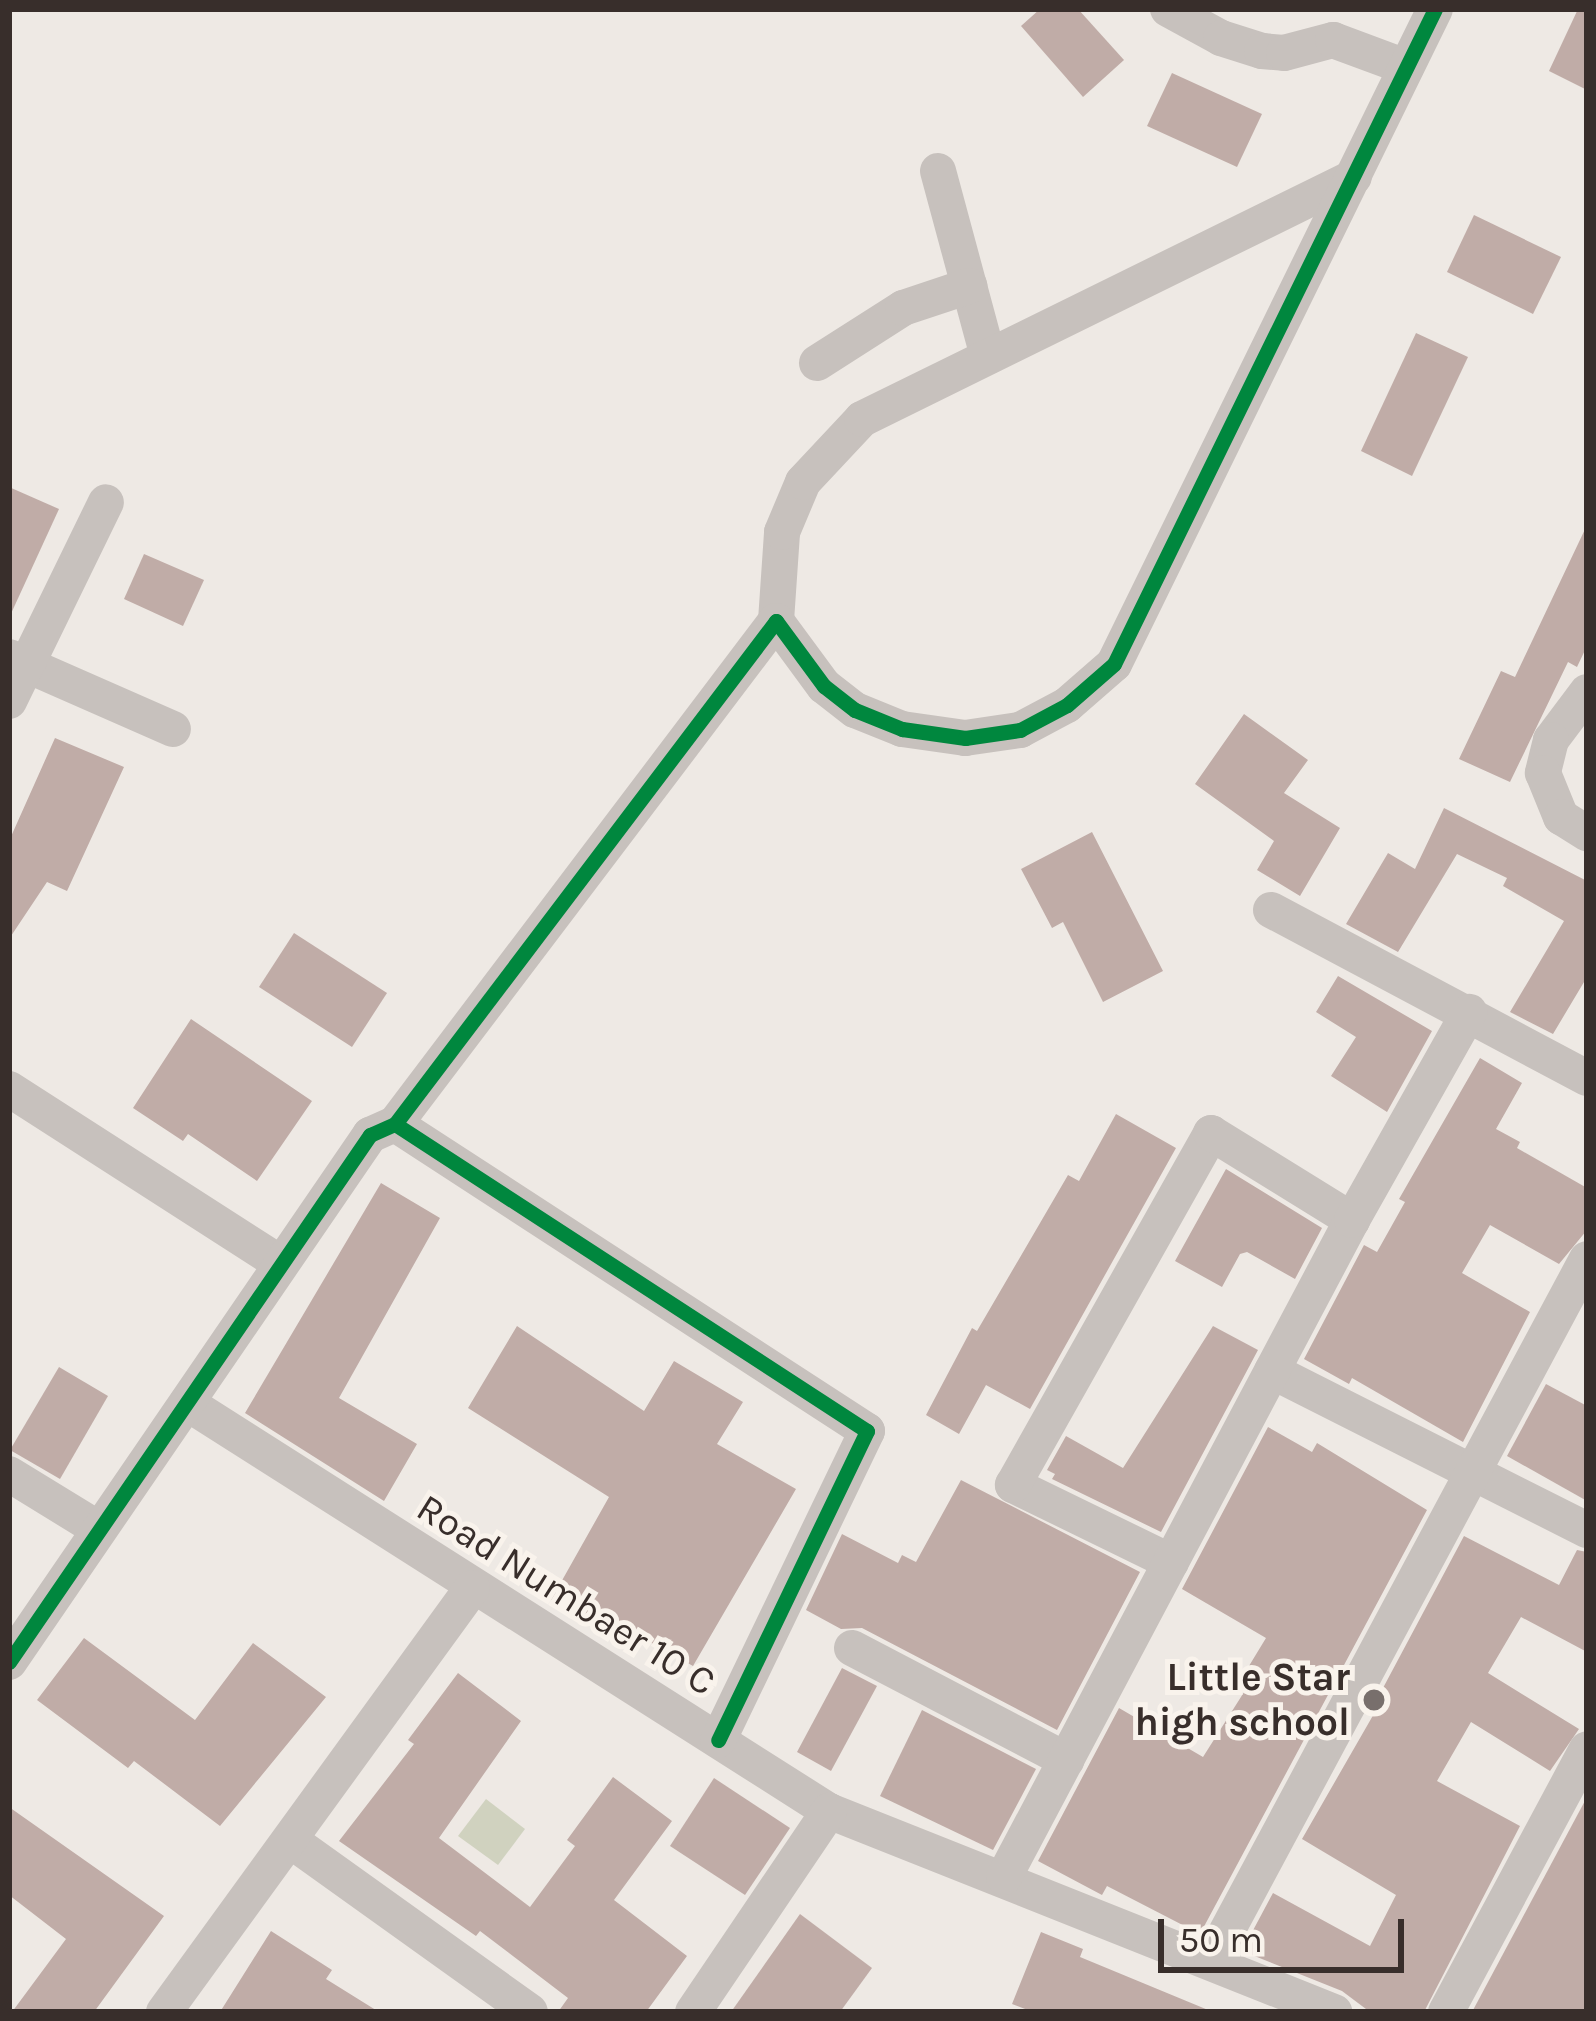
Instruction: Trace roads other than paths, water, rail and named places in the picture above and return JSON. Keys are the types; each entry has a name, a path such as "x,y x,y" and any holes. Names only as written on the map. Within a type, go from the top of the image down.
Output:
{"street":[{"path":"1168,9 1262,52 1284,53 1330,24 1406,67"},
{"path":"776,621 824,686 855,710 902,729 965,738 1020,730 1067,705 1114,664 1142,617 1435,9"},
{"path":"938,171 988,356"},
{"path":"9,1662 370,1135 395,1124 776,621 782,532 803,482 827,451 862,419 1354,177"},
{"path":"818,363 903,308 969,286"},
{"path":"9,701 18,662 106,502"},
{"path":"18,662 173,729"},
{"path":"1574,825 1543,773 1551,740 1587,692"},
{"path":"1271,910 1587,1078"},
{"path":"1004,1877 1352,1220 1469,1012"},
{"path":"9,1089 280,1263"},
{"path":"395,1124 867,1431 718,1740"},
{"path":"1172,1562 1013,1485 1211,1133 1352,1220"},
{"path":"1212,1959 1587,1259"},
{"path":"1272,1371 1587,1530"},
{"name":"Road Numbaer 10 C","path":"187,1403 829,1811 1212,1959 1334,2012"},
{"path":"9,1474 97,1528"},
{"path":"164,2012 472,1588"},
{"path":"852,1648 1066,1760"},
{"path":"1446,2012 1587,1750"},
{"path":"693,2012 829,1811"},
{"path":"290,1840 530,2012"}],"place":[{"name":"Little Star high school","path":"1374,1700"}]}
